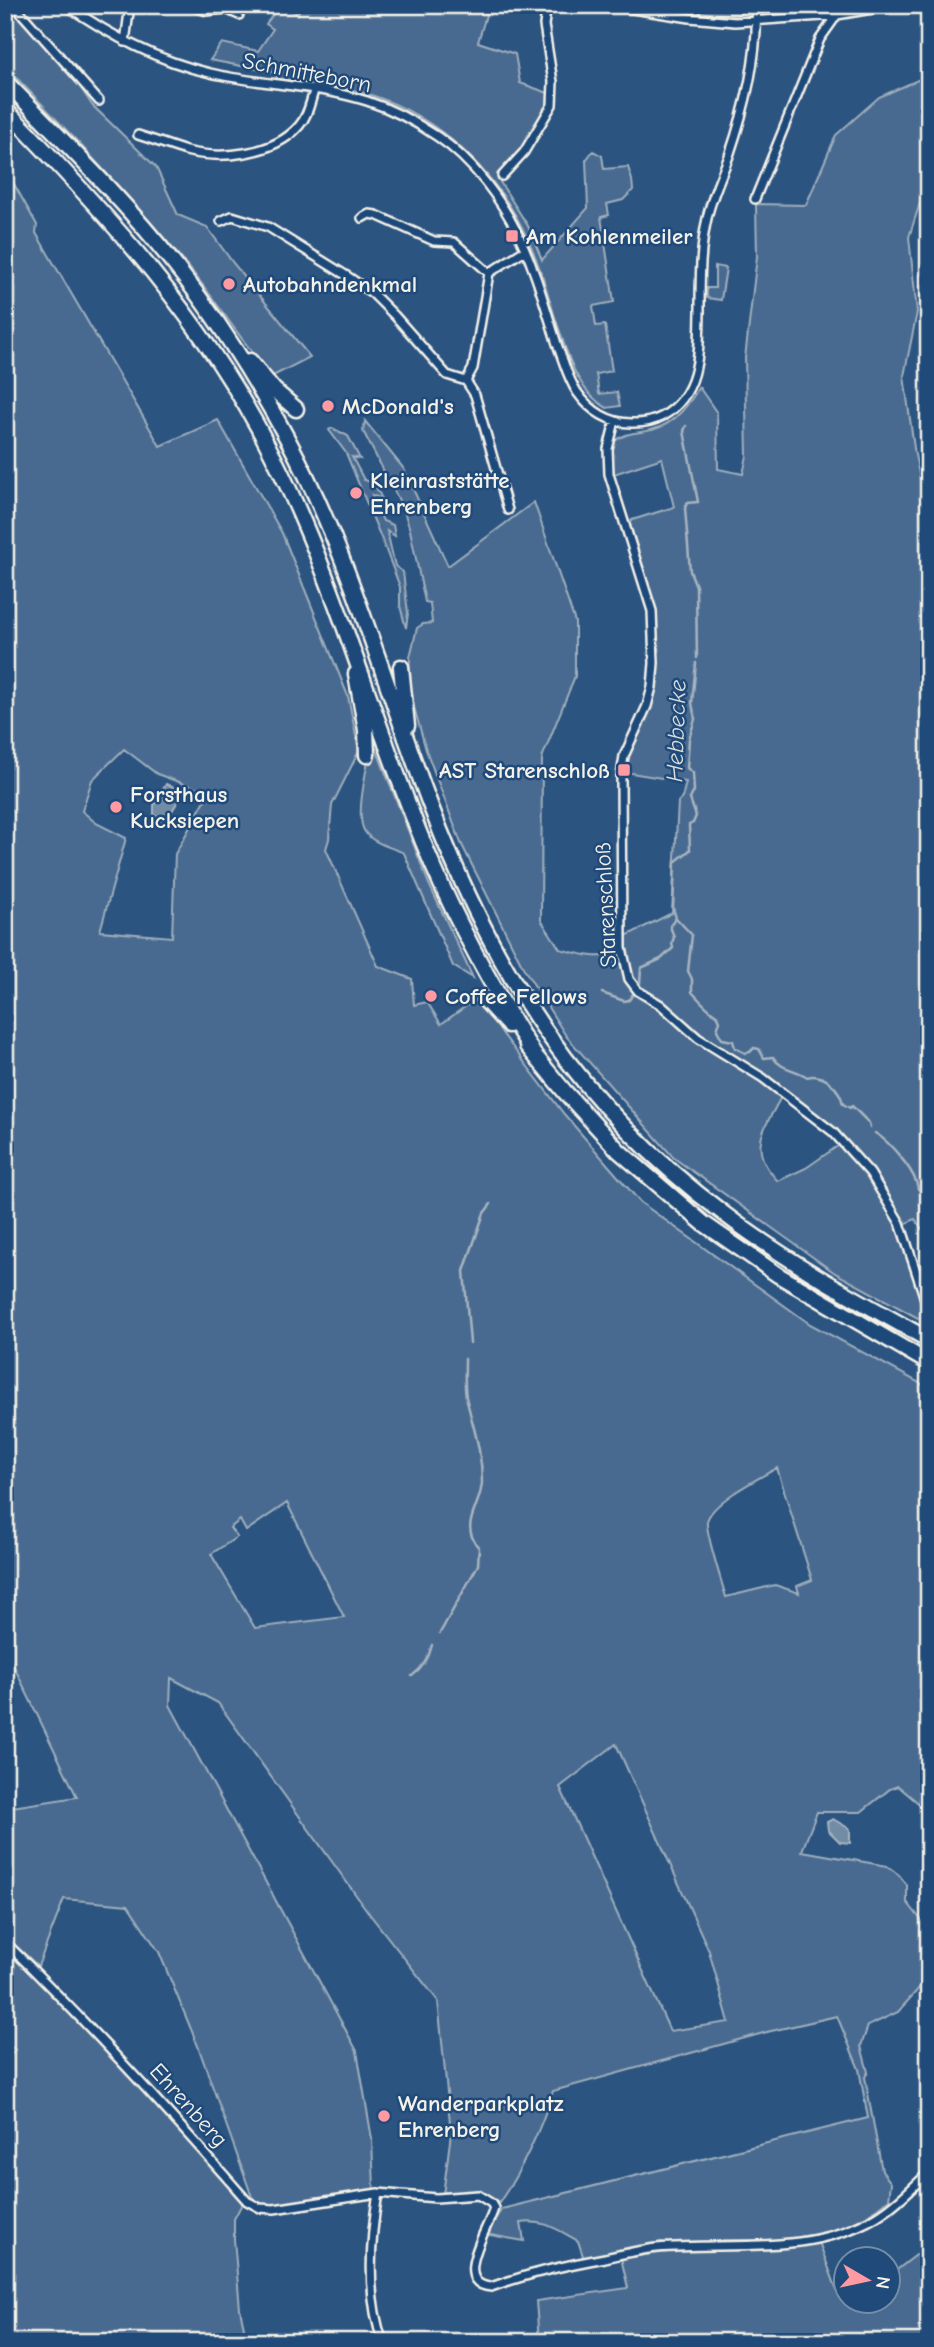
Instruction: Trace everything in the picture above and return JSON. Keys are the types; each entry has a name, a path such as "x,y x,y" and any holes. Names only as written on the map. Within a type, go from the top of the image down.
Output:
{"highway":[{"path":"5,81 123,204 174,263 224,331 274,390 296,409"},
{"path":"5,109 115,226 210,346 243,399 305,524 446,898 473,952 532,1051"},
{"path":"224,331 290,443 317,500 446,844 489,938 548,1037 620,1123 663,1165 724,1214 799,1265 925,1338"},
{"path":"352,645 366,730 367,755"},
{"path":"401,667 408,744"},
{"path":"484,999 619,1151 703,1223 778,1275 929,1363"}],"street":[{"path":"14,5 99,101"},
{"name":"Schmitteborn","path":"65,5 125,42 172,62 250,82 339,94 377,104 418,124 442,140 465,161 503,207 525,250 575,389 593,410 615,421"},
{"path":"125,42 131,5"},
{"path":"190,5 207,10 226,9 239,15"},
{"path":"502,176 524,152 552,105 552,82 544,25 547,5"},
{"path":"607,5 734,22 837,15 895,5"},
{"path":"615,421 644,423 661,418 682,400 692,383 699,356 701,252 704,231 741,115 754,58 757,5"},
{"path":"755,199 820,38 837,15"},
{"path":"138,135 186,151 209,155 252,151 274,143 298,127 308,111 314,91"},
{"path":"362,218 369,214 376,215 434,241 454,242 489,273"},
{"path":"221,221 232,216 268,227 347,276 372,293 447,375 466,381 475,395 508,510"},
{"path":"466,381 473,368 489,273 525,250"},
{"name":"Starenschloß","path":"615,421 608,449 609,474 652,611 653,624 652,687 647,706 624,756 621,776 622,948 629,979 638,991 661,1005 698,1038 763,1078 832,1132 870,1173 900,1223 929,1311"},
{"name":"Ehrenberg","path":"5,1942 78,2012 247,2201 260,2208 274,2209 378,2193 436,2198 478,2195 491,2203 494,2208 478,2241 473,2266 474,2277 484,2286 491,2287 537,2271 638,2251 810,2242 853,2228 876,2217 896,2203 929,2172"},
{"path":"378,2193 373,2244 373,2298 377,2326 383,2342"}],"shaded area":[{"path":"5,5 8,5 75,79 92,105 156,167 178,215 207,227 310,357 273,376 261,363 201,282 146,217 5,66"},
{"path":"301,5 489,5 478,42 515,54 520,83 551,94 537,127 499,174 500,182 528,226 542,260 588,208 586,160 593,151 602,156 604,169 628,167 633,190 623,200 607,204 609,215 601,217 614,302 593,306 596,326 605,325 612,371 596,374 599,394 617,392 620,406 607,408 596,401 580,382 569,359 529,242 501,193 464,151 419,117 368,94 335,86 278,79 272,72 210,60 222,43 258,51 273,29 266,24 279,6 298,14"},
{"path":"703,5 748,5 745,12 735,16 700,12"},
{"path":"764,5 815,5 818,15 774,15"},
{"path":"929,75 929,195 920,203 909,237 917,312 904,376 915,455 929,518 929,1230 922,1229 915,1219 900,1226 929,1309 929,1324 835,1273 674,1158 566,1036 524,969 461,843 426,750 414,707 409,675 417,628 432,623 430,603 425,602 403,508 363,431 365,421 404,469 448,566 534,502 575,622 575,676 542,758 541,920 560,949 593,956 618,953 626,949 624,937 672,913 678,802 682,798 686,782 625,772 628,757 647,713 657,649 656,609 629,521 674,507 662,458 614,474 611,457 615,441 668,423 682,411 699,387 717,413 718,469 743,474 747,456 745,358 757,256 756,204 806,205 836,135 879,97","holes":["782,1095 842,1143 806,1168 778,1181 768,1169 760,1149 764,1129"]},
{"path":"5,168 37,225 36,233 160,446 218,420 282,533 348,696 359,751 332,805 326,849 378,966 412,979 414,1005 427,1002 441,1024 476,999 564,1114 640,1202 810,1324 929,1388 929,1812 898,1786 890,1789 861,1812 817,1812 802,1851 887,1866 907,1885 907,1902 929,1930 929,1977 898,2012 868,2026 861,2046 868,2072 865,2077 882,2171 891,2183 889,2199 853,2223 815,2236 786,2242 661,2242 584,2259 578,2241 544,2224 521,2223 524,2241 485,2234 502,2209 868,2118 859,2069 837,2016 767,2032 553,2091 530,2149 499,2203 477,2192 443,2195 451,2133 438,2001 371,1916 218,1703 171,1678 170,1705 357,2051 372,2139 374,2189 273,2208 258,2204 252,2197 198,2046 159,1952 128,1905 64,1899 38,1966 5,1936 5,1894 12,1894 5,1869 5,1808 77,1797 5,1648","holes":["124,749 157,774 209,793 175,854 172,937 100,931 126,838 96,823 82,811 92,780","777,1468 812,1580 797,1586 799,1593 775,1585 726,1597 711,1546 707,1521 711,1513 727,1498","287,1503 344,1617 255,1628 211,1554 237,1537 230,1528 240,1520 246,1531","616,1744 709,1951 729,2022 670,2031 560,1787"]},
{"path":"715,266 726,268 721,300 707,298 707,288 715,288"},
{"path":"332,428 348,436 360,459 352,457 364,480 374,483 382,499 372,495 383,521 393,525 395,536 387,531 395,566 403,572 408,613 406,628 400,606 400,587 346,453 329,430"},
{"path":"372,738 429,884 473,978 453,966 404,853 378,842 365,832 361,800"},
{"path":"166,784 180,791 182,795 165,822 154,815 154,805"},
{"path":"833,1819 850,1829 850,1843 840,1842 828,1830 827,1822"},
{"path":"5,1946 131,2071 243,2202 234,2219 234,2239 240,2309 247,2342 5,2342 5,2062 15,2050 5,2042"},
{"path":"819,2242 832,2277 832,2316 902,2316 902,2266 929,2245 929,2342 519,2342 517,2338 539,2341 536,2301 628,2288 621,2258 692,2249 785,2248"}],"waterway":[{"name":"Hebbecke","path":"686,426 684,431 698,502 687,503 685,508 690,571 696,586 697,658"},
{"name":"Hebbecke","path":"696,663 692,703 695,719 689,739 687,768 693,773 694,791 690,799 696,816 689,825 690,850 675,862 673,908 676,918 692,935 688,971 692,979 692,992 718,1016 720,1021 717,1030 722,1039 733,1041 735,1048 745,1053 754,1048 759,1049 764,1058 773,1057 780,1065 807,1077 825,1079 835,1088 843,1104 850,1108 852,1106 870,1127"},
{"path":"640,983 641,968 661,959 673,948 674,937 670,926 676,918"},
{"path":"602,993 624,1001 629,1000 633,994"},
{"name":"Hebbecke","path":"875,1133 907,1166 918,1189 924,1192 929,1211"},
{"path":"470,1343 464,1271 484,1213 491,1204"},
{"path":"440,1633 478,1565 479,1548 470,1531 470,1523 481,1491 482,1470 466,1397 465,1359"},
{"path":"412,1676 425,1662 432,1645"}],"place":[{"name":"Am Kohlenmeiler","path":"512,236"},
{"name":"Autobahndenkmal","path":"229,284"},
{"name":"McDonald's","path":"328,406"},
{"name":"Kleinraststätte Ehrenberg","path":"356,493"},
{"name":"AST Starenschloß","path":"624,770"},
{"name":"Forsthaus Kucksiepen","path":"116,807"},
{"name":"Coffee Fellows","path":"431,996"},
{"name":"Wanderparkplatz Ehrenberg","path":"384,2116"}]}
